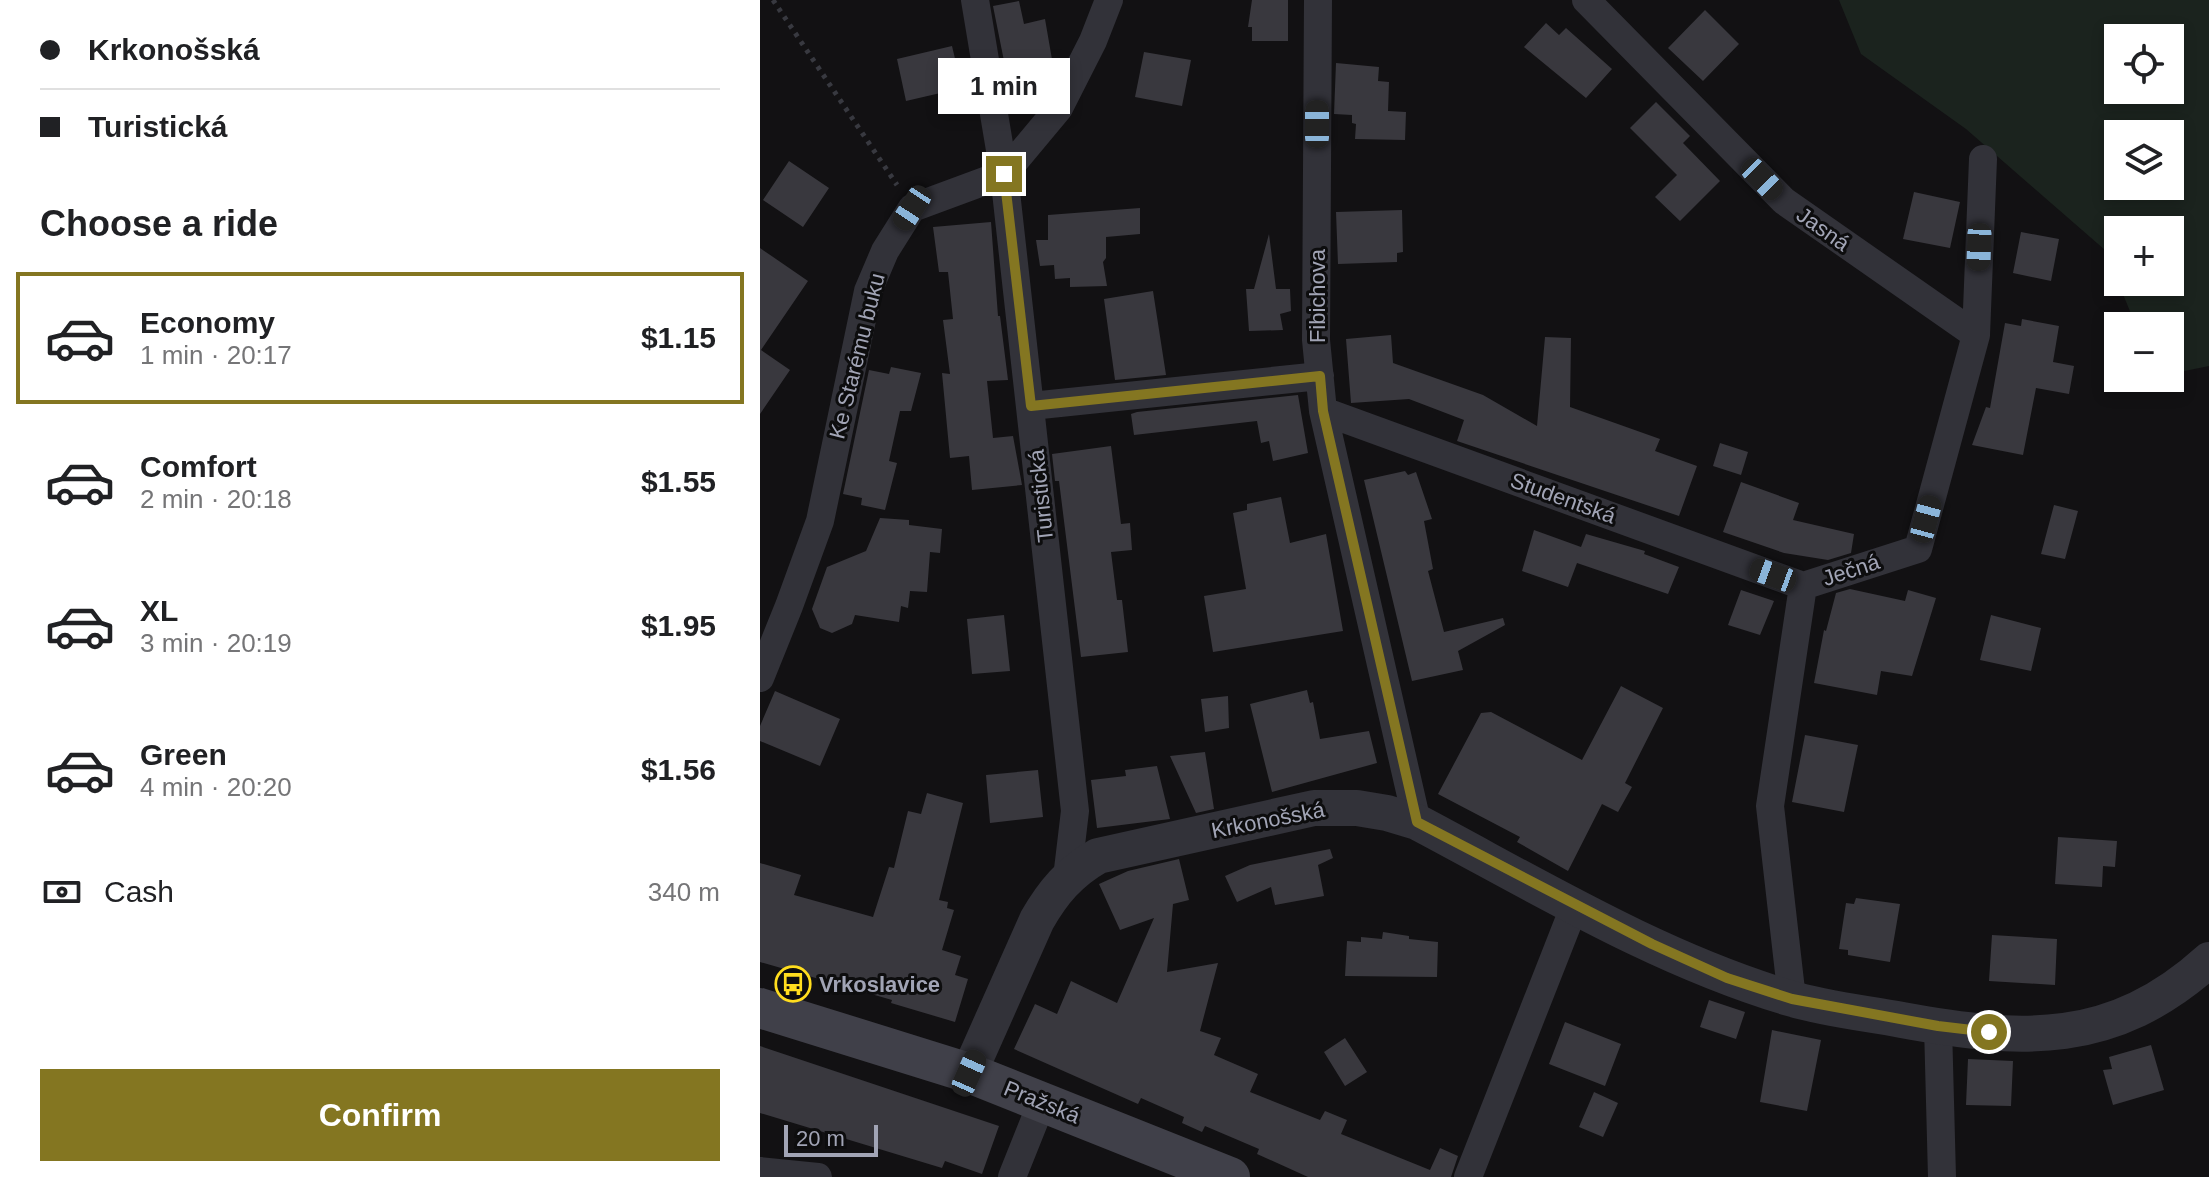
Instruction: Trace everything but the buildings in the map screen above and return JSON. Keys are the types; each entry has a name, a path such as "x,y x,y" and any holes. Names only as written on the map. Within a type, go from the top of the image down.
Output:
{"main road":[{"name":"Pražská","path":"760,1008 969,1073 1230,1177"}],"street":[{"path":"975,0 1004,174"},
{"path":"912,208 1004,174 1059,108 1093,41 1109,0"},
{"name":"Fibichova","path":"1318,0 1316,340 1323,411 1417,822"},
{"name":"Jasná","path":"1586,0 1784,201 1976,335"},
{"name":"Ječná","path":"1792,999 1770,806 1803,586 1918,549 1976,335 1983,159"},
{"name":"Turistická","path":"1004,174 1075,811 1067,878"},
{"name":"Ke Starému buku","path":"760,678 820,521 868,291 885,251 912,208"},
{"path":"1031,406 1320,376"},
{"name":"Studentská","path":"1323,411 1803,586"},
{"name":"Krkonošská","path":"969,1073 1037,920 1067,878 1098,856 1314,808 1357,808 1417,822 1575,905 1727,978 1792,999 1938,1026 2014,1035 2088,1027 2134,1012 2164,996 2209,960"},
{"path":"1468,1177 1575,905"},
{"path":"1938,1026 1942,1177"},
{"path":"1012,1177 1042,1102"},
{"path":"760,1171 818,1177"}],"path":[{"path":"773,0 912,208"}],"shaded area":[{"path":"1839,0 2209,0 2209,366 2184,371 2184,312 2130,312 2124,296 2184,296 2184,216 2104,216 2104,249 1966,129 1861,54"}],"place":[{"name":"Vrkoslavice","path":"793,984"}],"route":[{"path":"1004,174 1031,406 1320,376 1323,411 1417,822 1652,944 1727,978 1792,999 1938,1026 1989,1032"}]}
